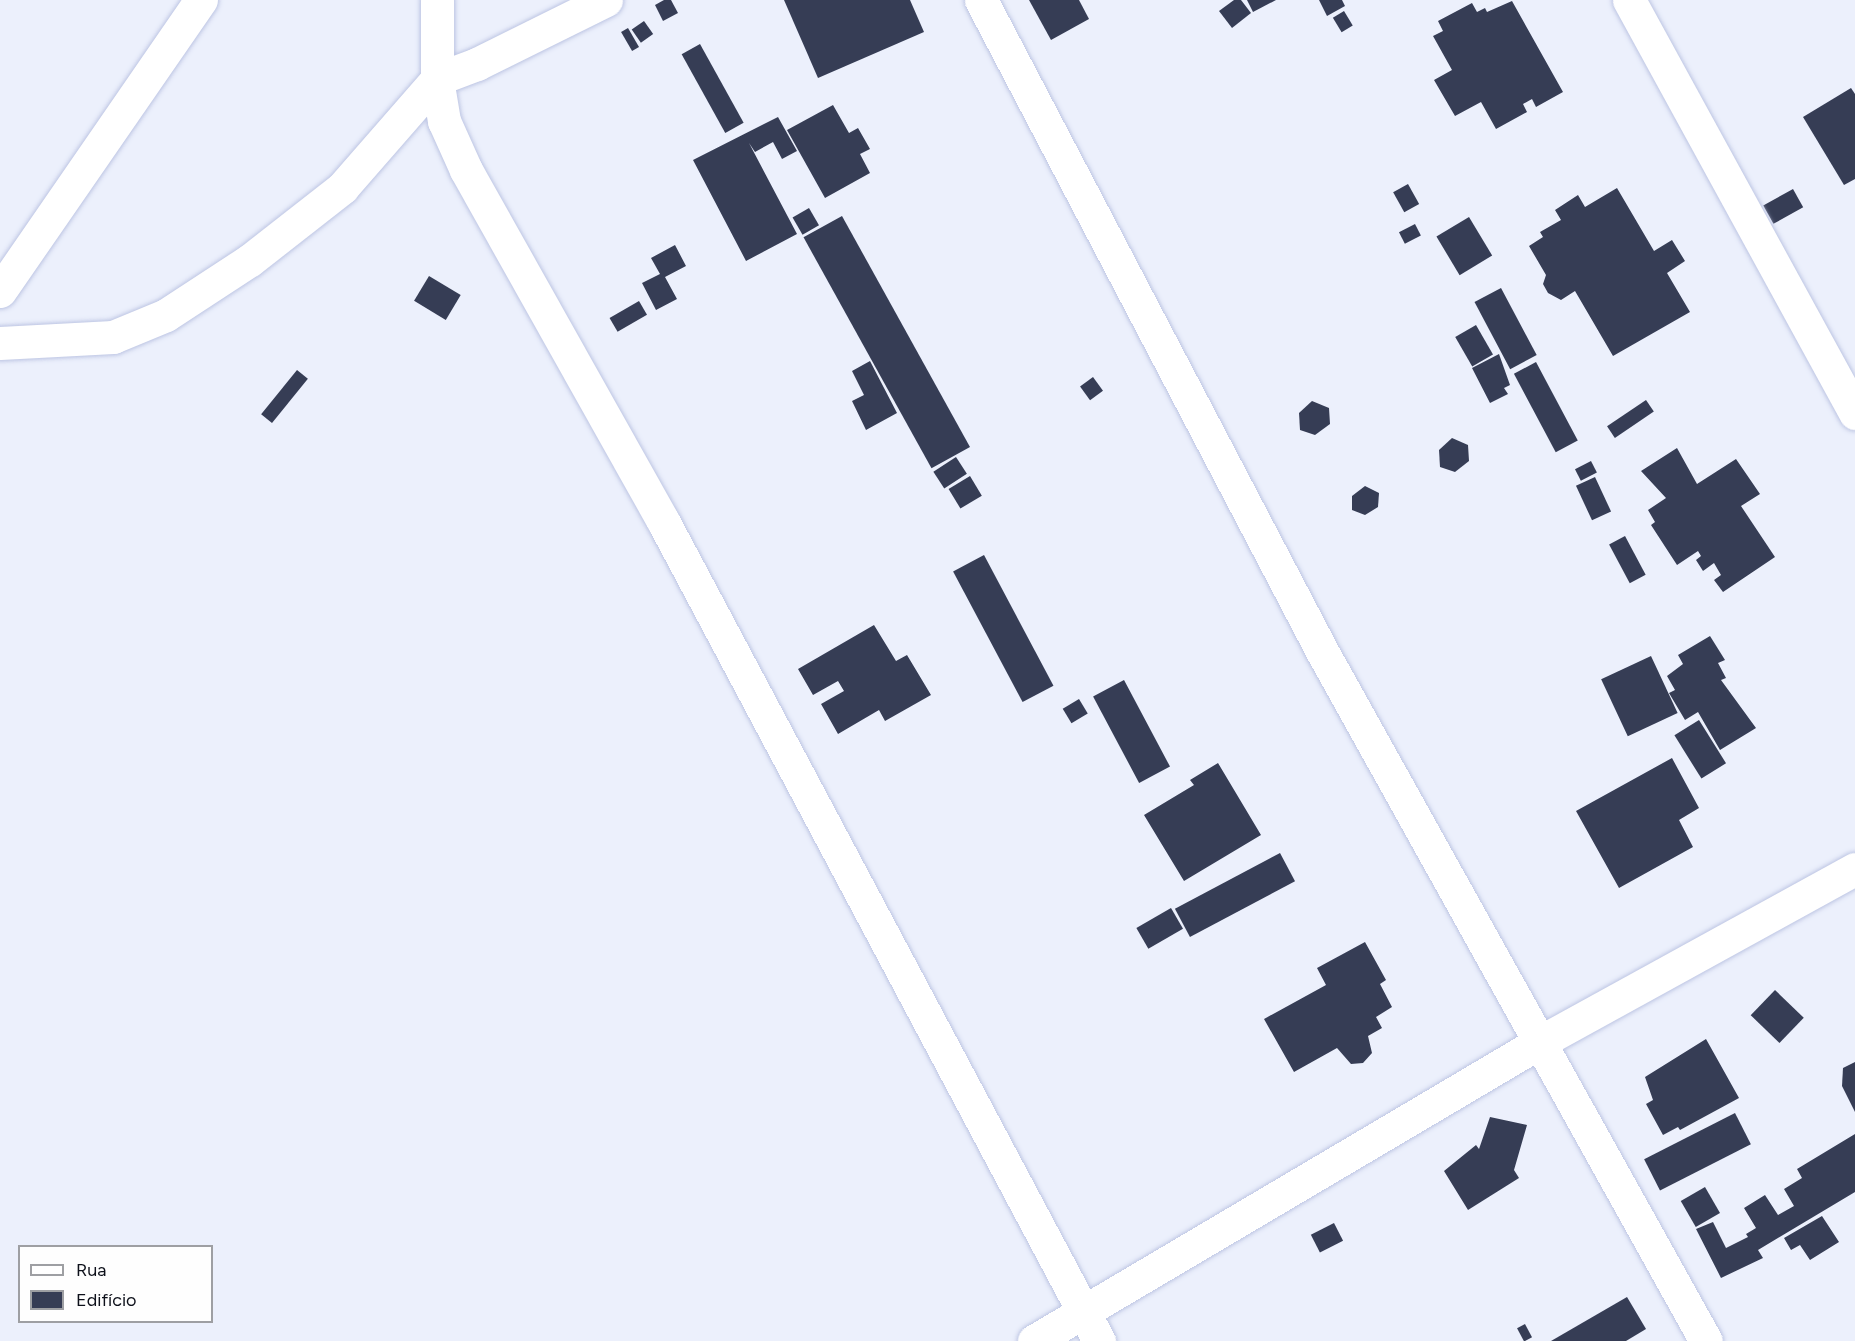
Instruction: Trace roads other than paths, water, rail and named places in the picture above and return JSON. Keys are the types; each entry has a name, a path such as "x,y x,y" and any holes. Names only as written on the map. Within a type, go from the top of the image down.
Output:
{"street":[{"path":"0,291 201,0"},
{"path":"437,0 437,79 444,120 466,170 663,521 1091,1327"},
{"path":"0,343 113,337 166,315 250,260 342,188 437,79 477,64 606,0"},
{"path":"981,0 1323,653 1706,1341"},
{"path":"1629,0 1855,413"},
{"path":"1034,1341 1091,1327 1540,1042 1855,869"}]}
